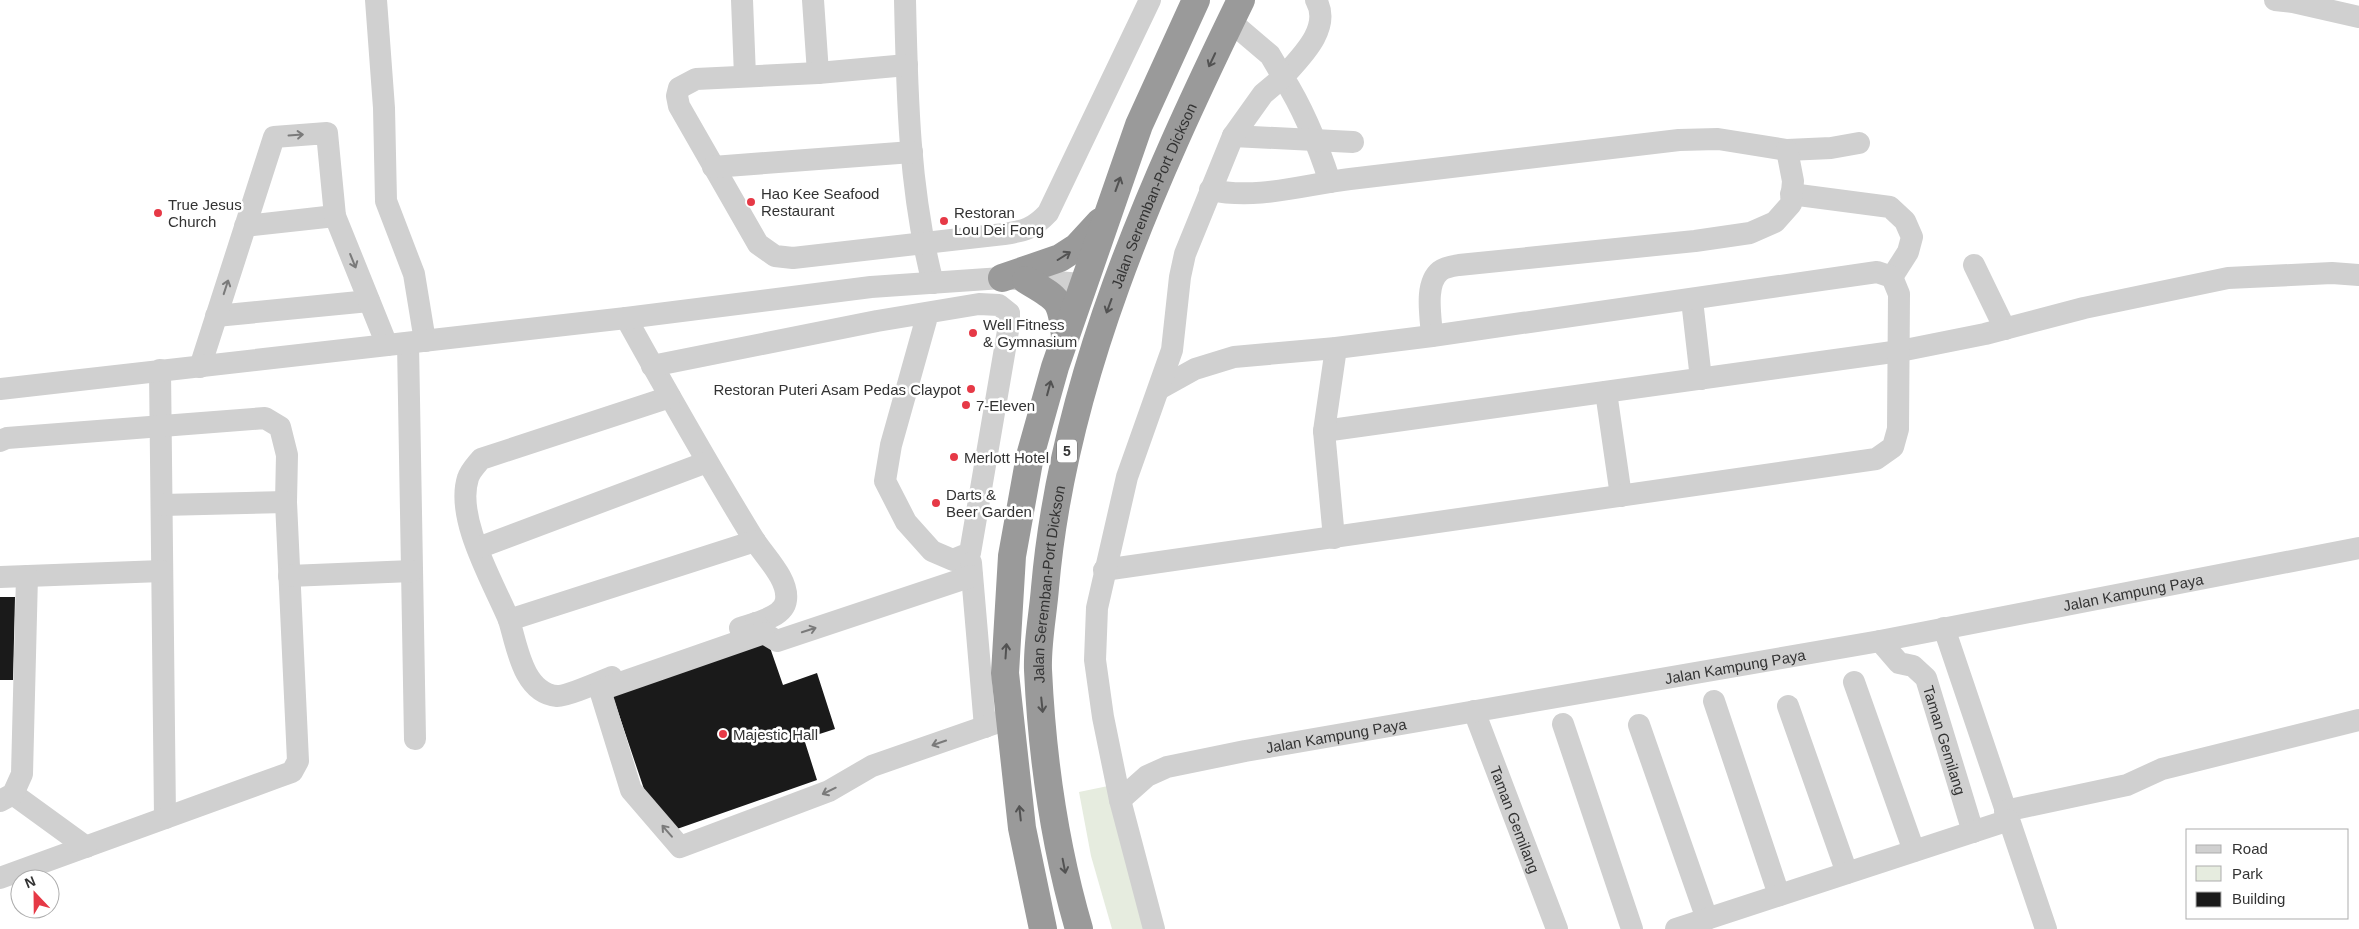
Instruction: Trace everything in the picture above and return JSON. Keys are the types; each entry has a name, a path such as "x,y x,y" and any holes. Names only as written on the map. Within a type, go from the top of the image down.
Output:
{"highway":[{"name":"Jalan Seremban-Port Dickson","path":"1043,929 998,722 1005,673 1012,556 1030,456 1065,336 1139,125 1196,0"},
{"name":"Jalan Seremban-Port Dickson","path":"1079,929 1070,899 1051,802 1038,668 1050,530 1080,396 1104,320 1139,225 1189,110 1236,11"},
{"path":"1083,284 1095,280 1107,268 1153,160 1170,128 1189,110"},
{"path":"1014,279 1060,258 1077,247 1106,216"},
{"path":"1014,279 1056,298 1063,312 1065,336"}],"street":[{"path":"376,0 384,108 386,201 414,274 407,343 415,739"},
{"path":"742,0 745,76"},
{"path":"814,0 818,73"},
{"path":"905,0 912,152 923,244 933,283"},
{"path":"907,65 818,73 696,79 685,83 680,88 677,96 679,106 758,244 775,256 793,258 1020,232 1036,226 1048,213 1150,0"},
{"path":"1154,929 1120,800 1103,717 1095,660 1097,608 1104,570 1127,477 1172,350 1180,277 1186,254 1233,136 1263,94 1302,57 1320,28 1320,8 1316,0"},
{"path":"2275,0 2294,2 2359,17"},
{"path":"1236,11 1270,55 1296,98 1316,138 1330,182"},
{"path":"200,366 274,137 328,133 335,216 369,301 407,343"},
{"path":"1233,136 1316,138 1354,142"},
{"path":"1210,190 1231,194 1270,193 1330,182 1679,140 1718,140 1787,150 1831,148 1859,143"},
{"path":"1432,336 1430,292 1434,277 1442,269 1459,265 1695,241 1750,233 1774,222 1790,204 1793,181 1787,150"},
{"path":"713,167 912,152"},
{"path":"1791,194 1890,207 1905,221 1912,237 1908,252 1892,278"},
{"path":"246,226 335,216"},
{"path":"1974,265 2005,329"},
{"path":"1104,570 1876,459 1893,447 1898,429 1899,294 1892,278 1877,272 1432,336 1336,348 1234,357 1194,369 1159,389"},
{"path":"1324,431 1900,351 2005,329 2084,308 2228,278 2332,273 2359,275"},
{"path":"0,389 626,318 871,287 1014,279 1083,284"},
{"path":"871,287 877,321"},
{"path":"1692,300 1701,379"},
{"path":"216,316 369,301"},
{"path":"626,318 652,366 707,462 755,541 786,587 786,602 778,614 760,628 600,690 631,790 680,847 829,792 872,766 998,722 972,576 962,556 1009,325 1009,313 999,305 979,304 877,321 652,366"},
{"path":"928,312 891,445 885,481 906,522 932,551 962,556"},
{"path":"1334,538 1324,431 1336,348"},
{"path":"160,370 165,818"},
{"path":"1606,392 1621,496"},
{"path":"670,397 481,459 468,476 464,505 478,548 509,620 526,673 540,691 559,697 760,628"},
{"path":"0,441 7,438 265,418 280,427 288,455 286,502 298,760 292,772 0,878"},
{"path":"478,548 707,462"},
{"path":"162,505 286,502"},
{"path":"509,620 755,541"},
{"name":"Jalan Kampung Paya","path":"1120,800 1147,776 1167,767 1474,711 1880,641 2359,548"},
{"path":"0,577 162,570"},
{"path":"289,576 412,571"},
{"path":"27,576 22,774 6,798 86,847"},
{"path":"760,628 776,641 972,576"},
{"path":"1944,628 2046,929"},
{"name":"Taman Gemilang","path":"1880,641 1899,663 1913,666 1926,678 1973,832"},
{"path":"1854,682 1914,851"},
{"path":"1714,701 1779,895"},
{"path":"1788,706 1847,873"},
{"name":"Taman Gemilang","path":"1474,711 1557,929"},
{"path":"1676,929 1973,832 2007,816 2127,785 2162,769 2359,720"},
{"path":"1563,724 1632,929"},
{"path":"1639,725 1707,919"}],"green space":[{"path":"1108,786 1147,929 1112,929 1091,856 1079,792"}],"building":[{"path":"0,597 15,597 13,680 0,680"},
{"name":"Majestic Hall","path":"767,639 783,685 817,673 835,729 804,739 817,780 677,829 647,798 611,691"}],"place":[{"name":"Hao Kee Seafood Restaurant","path":"751,202"},
{"name":"True Jesus Church","path":"158,213"},
{"name":"Restoran Lou Dei Fong","path":"944,221"},
{"name":"Well Fitness & Gymnasium","path":"973,333"},
{"name":"Restoran Puteri Asam Pedas Claypot","path":"971,389"},
{"name":"7-Eleven","path":"966,405"},
{"name":"Merlott Hotel","path":"954,457"},
{"name":"Darts & Beer Garden","path":"936,503"},
{"name":"Majestic Hall","path":"723,734"}]}
